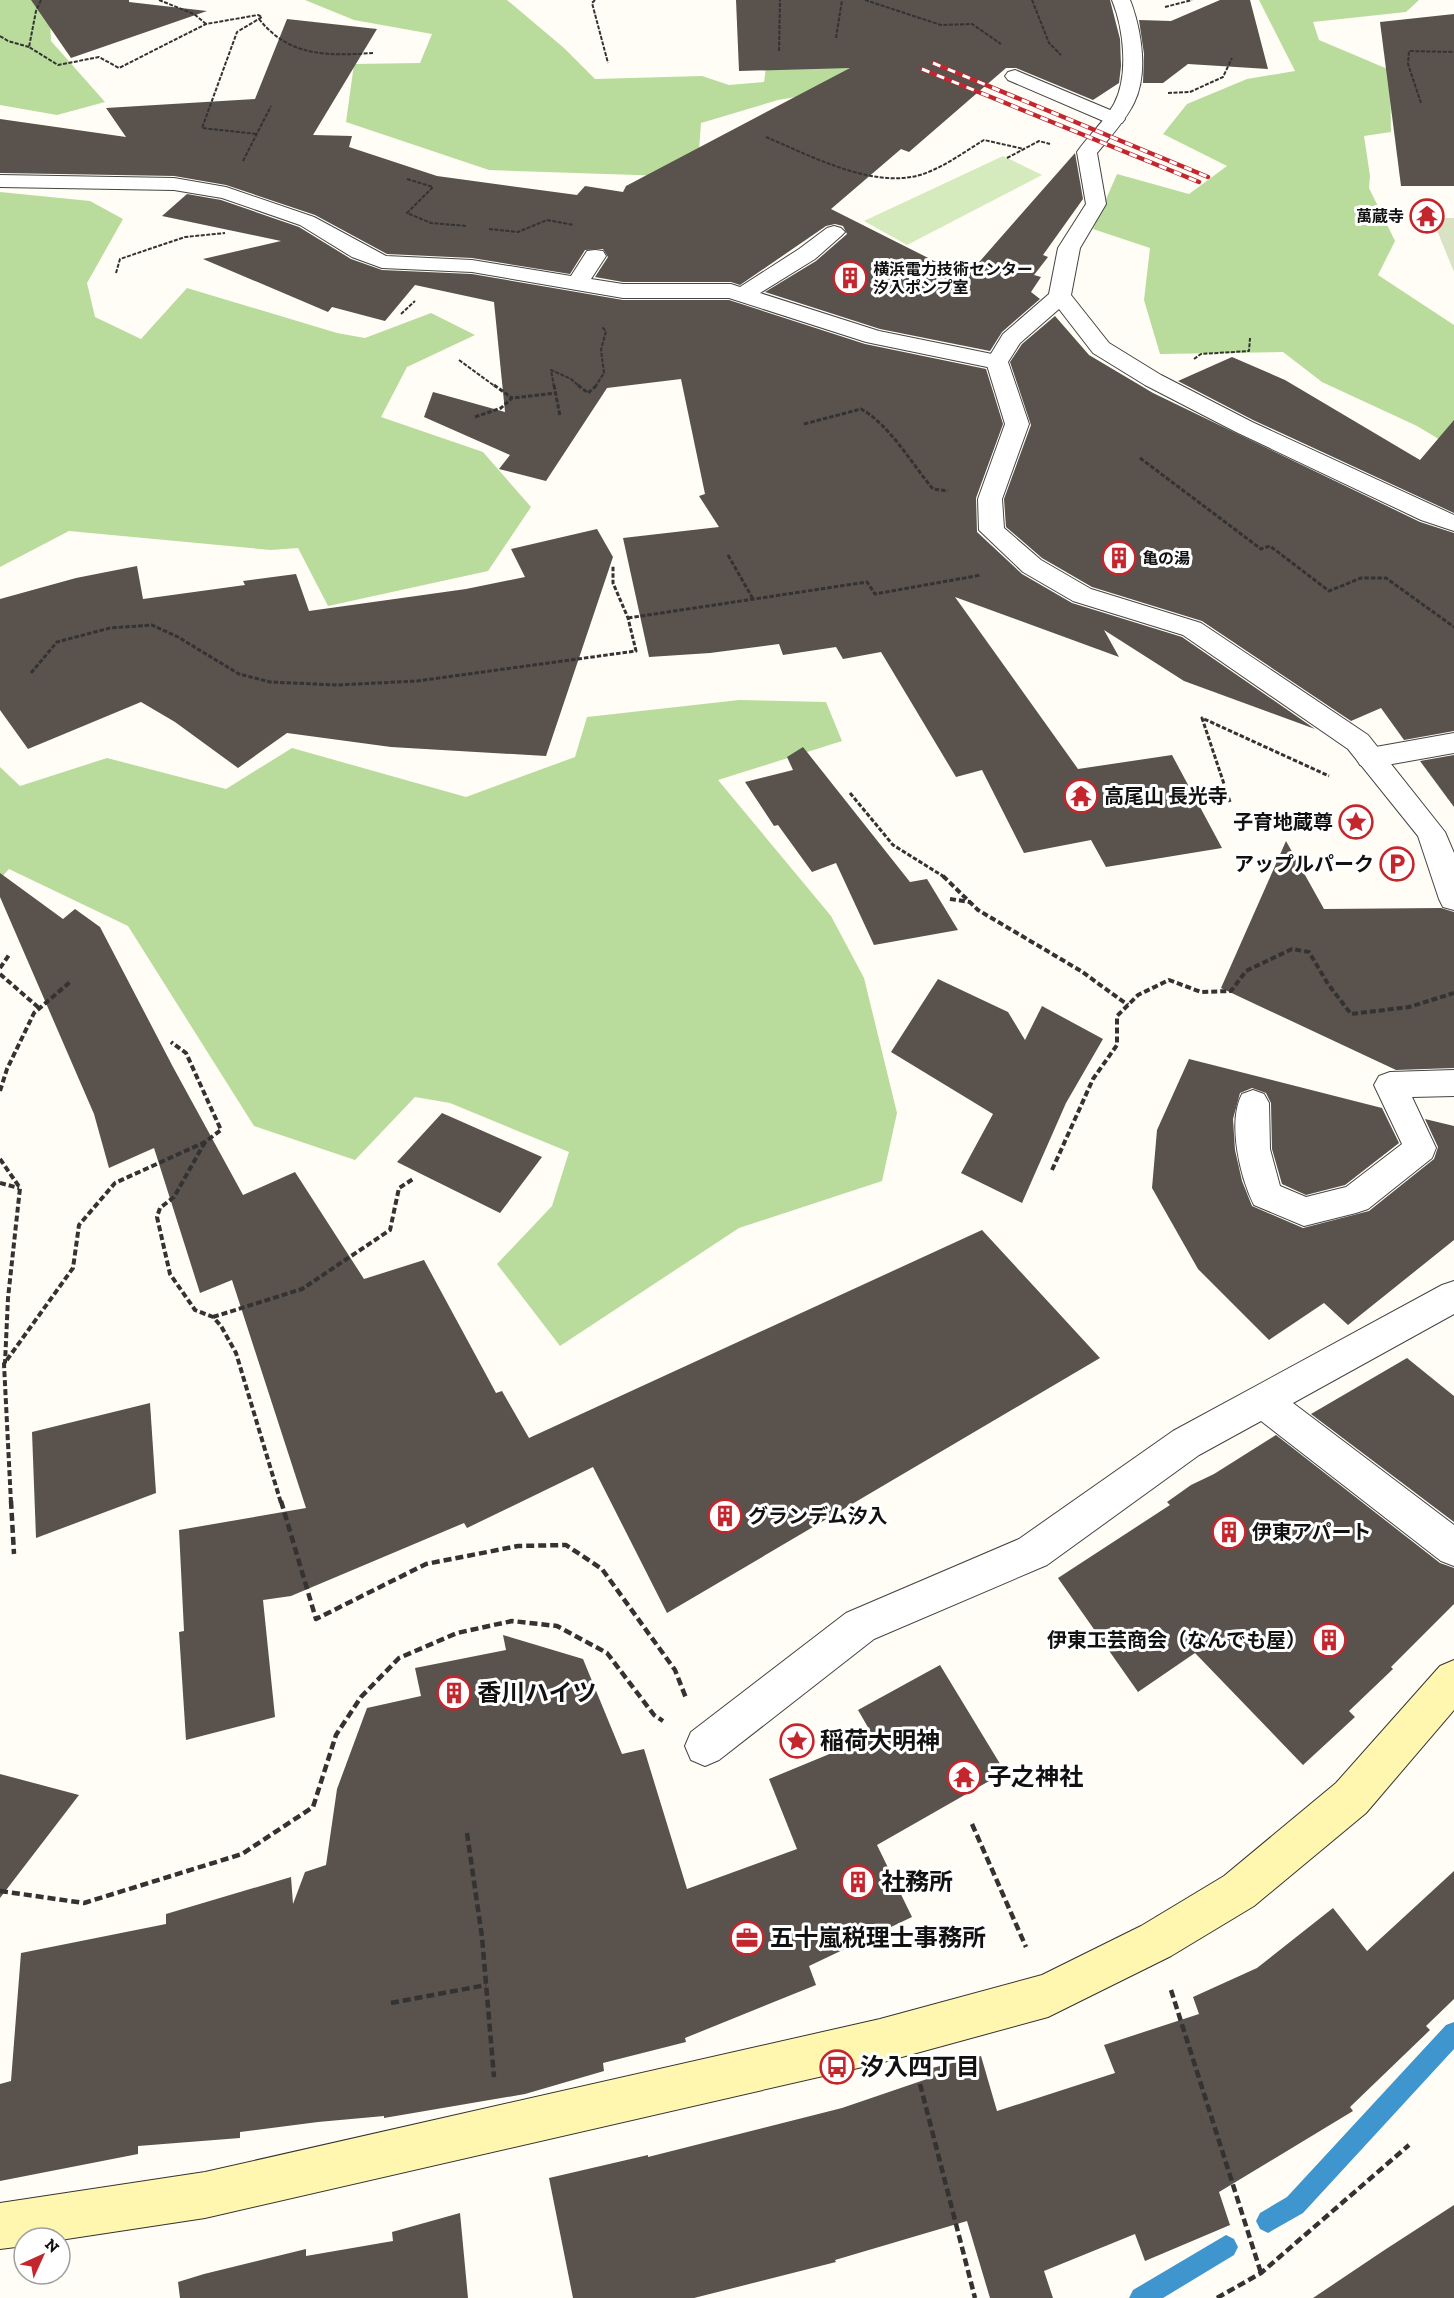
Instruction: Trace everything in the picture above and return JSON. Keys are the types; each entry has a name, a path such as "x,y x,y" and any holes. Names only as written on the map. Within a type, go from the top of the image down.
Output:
{"street":[{"path":"1121,0 1125,9 1133,63 1129,96 1116,119 1087,152 1096,204 1069,248 1060,296 1011,339 997,362 1017,424 991,495 992,530 1032,566 1082,595 1192,629 1358,742 1370,758 1442,830 1445,867 1454,899"},
{"path":"1015,76 1116,119"},
{"path":"0,182 174,184 226,193 307,221 382,262 472,266 623,291 731,291 874,337 997,362"},
{"path":"742,295 807,254 834,232"},
{"path":"577,284 595,256"},
{"path":"1060,296 1101,348 1153,380 1254,432 1430,515 1454,523"},
{"path":"1370,758 1454,743"},
{"path":"1253,1103 1253,1149 1266,1196 1304,1212 1356,1199 1420,1148 1390,1085 1454,1083"},
{"path":"705,1746 860,1626 1033,1552 1186,1443 1454,1296"},
{"path":"1263,1401 1454,1548"},
{"path":"0,2226 205,2195 906,2034 1048,1995 1156,1941 1239,1891 1351,1798 1454,1680"}],"path":[{"path":"29,47 36,11 41,0"},
{"path":"159,0 194,14 206,24"},
{"path":"595,0 592,3 608,63"},
{"path":"779,51 780,0"},
{"path":"836,38 842,0"},
{"path":"865,0 941,25 972,24 1021,58 1015,76"},
{"path":"888,0 888,9"},
{"path":"0,36 8,41 29,47 58,65 99,57 119,68 206,24 258,15 262,17 237,32 202,129 257,134"},
{"path":"259,19 265,28 285,45 312,53 345,55 373,52"},
{"path":"1421,103 1408,64 1409,51 1454,52"},
{"path":"1129,96 1149,97 1163,93 1190,92 1223,77 1232,58"},
{"path":"226,193 271,106"},
{"path":"766,137 862,173 896,180 919,175 984,140 1023,149"},
{"path":"1007,158 1039,141 1087,152"},
{"path":"407,179 433,187 407,213 432,223 475,227"},
{"path":"486,228 518,232 547,220 608,232 595,256"},
{"path":"116,273 120,259 177,238"},
{"path":"560,416 551,370 571,380 588,393 602,381 605,369 600,348 606,331"},
{"path":"459,360 512,398"},
{"path":"475,417 501,408 512,398 556,393"},
{"path":"804,424 861,409 874,416 893,434 906,456 933,489 991,495"},
{"path":"1140,458 1261,549 1270,546 1329,591 1361,578 1386,578 1454,627"},
{"path":"728,555 753,599"},
{"path":"31,673 57,642 110,628 152,625 178,637 239,674 270,682 337,685 417,681 636,651 628,618 613,583 613,566"},
{"path":"628,618 867,582 875,594 1032,566"},
{"path":"1230,802 1202,718 1338,780"},
{"path":"850,793 893,845 948,879 970,902 1002,926 1081,971 1128,1005"},
{"path":"950,899 970,902"},
{"path":"1052,1170 1093,1079 1117,1045 1117,1016 1138,995 1169,980 1201,992 1231,991 1246,971 1292,949 1310,952 1328,984 1351,1014 1382,1012 1419,1005 1454,993"},
{"path":"0,968 9,955"},
{"path":"0,974 39,1008"},
{"path":"0,1091 34,1013 70,982"},
{"path":"4,1364 73,1268 79,1225 115,1183 205,1142 221,1130 186,1053 171,1042"},
{"path":"205,1142 174,1197 160,1208 157,1217 170,1274 195,1310 213,1317 221,1326 236,1353 316,1619 426,1564 518,1546 566,1545 602,1569 675,1670 705,1746"},
{"path":"0,1159 20,1188 8,1298 4,1364 14,1554"},
{"path":"213,1317 302,1289 390,1230 399,1188 414,1179"},
{"path":"0,1183 20,1188"},
{"path":"0,1891 84,1903 242,1854 313,1807 336,1735 361,1697 399,1658 457,1633 512,1621 557,1626 607,1653 654,1716 705,1746"},
{"path":"972,1824 1048,1995"},
{"path":"466,1833 482,1937 499,2128"},
{"path":"1156,1941 1261,2273"},
{"path":"392,2003 486,1985"},
{"path":"906,2034 975,2298"},
{"path":"1217,2298 1261,2273 1409,2145"}],"green space":[{"path":"0,0 64,0 50,18 51,41 105,102 57,115 0,105"},
{"path":"305,0 507,0 564,48 595,79 702,76 729,85 764,82 766,68 860,68 837,90 778,100 701,123 697,177 489,170 346,122 354,64 420,63 432,34 354,20"},
{"path":"1259,0 1419,0 1406,12 1313,22 1319,40 1390,70 1391,132 1364,136 1370,176 1369,188 1395,241 1378,275 1454,325 1454,444 1447,444 1417,426 1322,382 1283,352 1160,354 1144,300 1150,248 1093,229 1117,174 1189,194 1227,166 1163,134 1187,104 1247,79 1295,71"},
{"path":"1003,156 1042,175 907,245 864,221"},
{"path":"0,192 90,201 123,219 87,283 95,317 141,339 187,288 337,333 365,338 431,313 475,335 407,367 381,417 483,452 531,507 488,571 328,606 298,548 271,550 69,531 0,567"},
{"path":"1432,218 1454,218 1454,272"},
{"path":"739,700 826,702 842,741 718,780 831,916 864,978 897,1113 882,1181 739,1228 560,1346 497,1264 552,1206 569,1152 450,1103 415,1097 355,1160 254,1126 128,926 9,869 0,879 0,767 20,786 107,758 226,789 292,748 466,797 575,757 587,717"}],"building":[{"path":"31,0 129,0 129,2 207,11 71,58"},
{"path":"736,0 1110,0 1120,39 1119,83 1093,100 1016,68 1006,68 909,152 901,149 831,209 966,277 1075,153 1083,199 1043,255 1048,257 1034,275 1041,277 1031,292 1040,299 1002,332 990,351 880,329 765,292 816,261 847,234 843,226 835,224 826,226 740,285 731,282 623,282 595,277 608,257 603,249 585,250 570,274 472,258 387,254 315,215 226,185 174,176 0,173 0,119 126,137 106,108 255,99 287,19 377,29 313,135 352,136 349,147 437,176 577,195 585,186 623,192 626,186 850,68 739,71"},
{"path":"1220,0 1250,0 1268,69 1188,64 1163,83 1143,83 1144,54 1139,20 1171,21"},
{"path":"1454,14 1454,186 1401,186 1380,22"},
{"path":"187,194 221,200 299,227 351,259 382,270 472,274 623,300 729,300 865,344 986,369 1003,424 976,498 977,532 1022,574 1072,603 1182,637 1315,729 1184,681 1104,630 1119,657 955,597 1078,769 1172,755 1222,848 1106,867 1091,840 1024,853 982,770 956,777 881,652 843,659 836,647 783,655 779,644 710,653 649,657 623,538 719,527 699,496 705,494 681,379 607,388 546,481 499,469 510,455 424,417 433,392 505,412 494,302 415,285 385,321 332,307 328,312 203,259 281,241 162,216"},
{"path":"1055,316 1089,355 1153,393 1420,522 1454,533 1454,731 1404,740 1381,708 1351,721 1202,621 1092,587 1042,558 1006,527 1004,499 1031,425 1010,362 1022,344"},
{"path":"1232,357 1285,380 1420,460 1454,420 1454,513 1253,420 1178,381"},
{"path":"597,529 613,557 546,756 391,747 287,733 238,768 175,722 141,702 28,749 0,710 0,599 76,578 137,566 143,599 245,585 243,581 296,574 309,611 466,589 525,577 511,549"},
{"path":"803,747 910,882 927,879 958,930 874,945 836,863 812,872 778,825 774,826 745,782 793,770 787,757"},
{"path":"1454,755 1454,807 1420,761"},
{"path":"1286,841 1324,909 1441,908 1454,912 1454,1068 1396,1070 1221,988"},
{"path":"0,873 63,919 75,909 100,927 243,1195 295,1172 364,1279 424,1260 496,1393 502,1391 529,1438 982,1230 1100,1358 667,1613 593,1467 467,1528 464,1523 291,1596 263,1600 275,1717 186,1740 179,1632 184,1631 179,1530 306,1508 232,1280 200,1293 154,1148 109,1168 94,1114 0,897"},
{"path":"938,979 1008,1012 1025,1040 1042,1006 1103,1039 1066,1103 1022,1203 961,1173 993,1114 891,1052"},
{"path":"1189,1059 1382,1108 1399,1143 1345,1185 1306,1195 1282,1184 1272,1149 1271,1103 1266,1093 1252,1088 1240,1093 1233,1119 1235,1150 1242,1181 1252,1206 1303,1228 1369,1211 1434,1159 1438,1147 1425,1119 1454,1126 1454,1240 1348,1325 1324,1303 1269,1340 1198,1269 1152,1188 1157,1130"},
{"path":"442,1113 542,1157 500,1213 397,1162"},
{"path":"1407,1358 1454,1396 1454,1522 1311,1414"},
{"path":"150,1403 156,1493 36,1538 32,1432"},
{"path":"1276,1435 1440,1563 1454,1568 1454,1604 1391,1667 1393,1669 1349,1711 1355,1717 1303,1765 1195,1653 1138,1692 1058,1578 1170,1505 1167,1502 1191,1485 1214,1474"},
{"path":"503,1635 583,1659 622,1754 644,1749 687,1889 797,1849 769,1779 873,1736 858,1710 940,1665 1005,1772 877,1845 912,1917 809,1966 816,1985 685,2038 686,2042 603,2063 604,2071 525,2094 384,2118 384,2116 318,2122 240,2132 240,2138 138,2146 138,2154 0,2181 0,2084 11,2081 21,1953 166,1924 166,1914 291,1877 293,1904 305,1872 326,1865 337,1789 367,1708 421,1696 415,1668 506,1650"},
{"path":"0,1774 79,1795 0,1898"},
{"path":"1454,1871 1454,1999 1426,2026 1430,2030 1350,2107 1353,2111 1219,2192 1230,2225 1145,2261 1135,2234 1044,2271 1053,2298 990,2298 967,2221 835,2260 836,2262 694,2298 573,2298 549,2178 648,2155 648,2157 842,2108 930,2078 928,2069 981,2056 997,2111 1115,2073 1104,2045 1199,2014 1193,1997 1257,1968 1333,1908 1367,1951"},
{"path":"1454,2205 1454,2298 1313,2298 1383,2251"},
{"path":"460,2213 468,2298 180,2298 178,2282 204,2274 306,2249 306,2256 393,2241 392,2232"}],"waterway":[{"path":"1268,2221 1295,2205 1454,2033"},
{"path":"1141,2298 1226,2247"}],"railway":[{"path":"933,63 1208,177"},
{"path":"922,69 1199,182"}],"place":[{"name":"萬蔵寺","path":"1427,216"},
{"name":"横浜電力技術センター 汐入ポンプ室","path":"850,278"},
{"name":"亀の湯","path":"1119,558"},
{"name":"高尾山 長光寺","path":"1081,796"},
{"name":"子育地蔵尊","path":"1356,822"},
{"name":"アップルパーク","path":"1397,864"},
{"name":"グランデム汐入","path":"725,1516"},
{"name":"伊東アパート","path":"1229,1532"},
{"name":"伊東工芸商会（なんでも屋）","path":"1329,1640"},
{"name":"香川ハイツ","path":"454,1693"},
{"name":"稲荷大明神","path":"797,1741"},
{"name":"子之神社","path":"964,1777"},
{"name":"社務所","path":"858,1882"},
{"name":"五十嵐税理士事務所","path":"747,1938"},
{"name":"汐入四丁目","path":"837,2067"}]}
